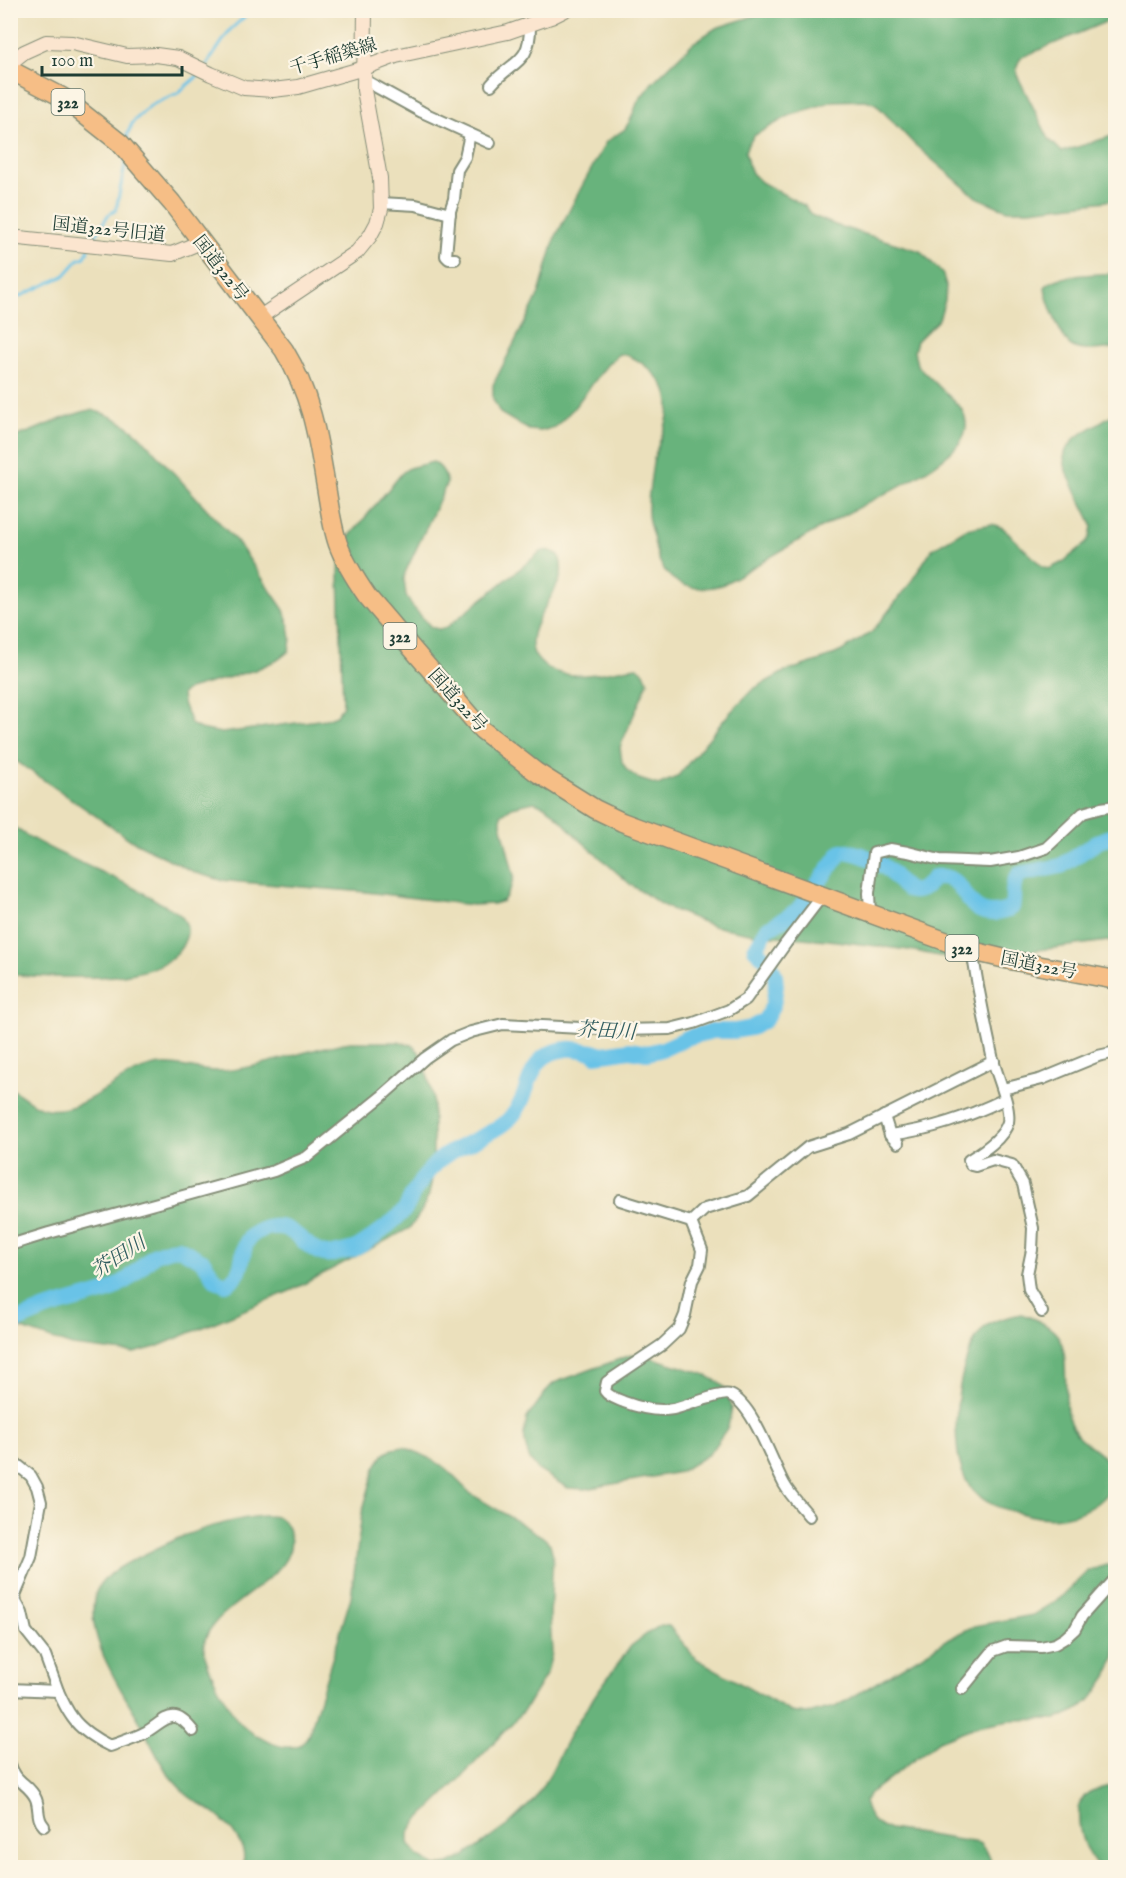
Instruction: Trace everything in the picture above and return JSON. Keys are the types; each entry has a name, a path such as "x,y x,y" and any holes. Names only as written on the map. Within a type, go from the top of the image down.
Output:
{"highway":[{"name":"国道322号","path":"10,70 62,97 120,143 172,203 284,350 307,396 332,522 338,543 351,572 367,596 482,730 536,772 595,809 622,822 972,951 1116,980"}],"main road":[{"path":"260,317 357,252 370,236 381,209 380,178 364,90 365,10"},
{"name":"千手稲築線","path":"10,63 24,52 46,42 72,43 127,56 156,55 178,58 244,88 273,90 364,74 396,56 508,32 551,18 565,10"},
{"name":"国道322号旧道","path":"10,237 171,254 201,242"}],"street":[{"path":"491,85 500,74 520,60 531,42 530,24"},
{"path":"364,74 422,112 490,143"},
{"path":"455,258 449,259 446,256 450,214 457,170 465,156 470,134"},
{"path":"381,203 416,205 450,214"},
{"path":"870,914 869,893 874,853 890,849 940,860 990,862 1019,857 1046,848 1083,813 1116,806"},
{"path":"10,1245 274,1171 307,1158 425,1058 451,1040 471,1032 503,1024 620,1030 670,1029 729,1010 746,999 819,895"},
{"path":"972,951 994,1061 1004,1094 1008,1122 991,1146 969,1160 971,1165 975,1166 993,1160 1012,1165 1023,1184 1033,1228 1032,1250 1027,1274 1029,1290 1042,1312"},
{"path":"884,1116 894,1139 971,1115 1004,1094 1098,1056 1116,1052"},
{"path":"691,1222 705,1209 748,1196 808,1147 849,1134 994,1061"},
{"path":"620,1200 691,1222"},
{"path":"691,1222 702,1251 700,1265 692,1281 685,1315 679,1329 662,1345 607,1382 605,1391 614,1398 636,1407 653,1410 671,1409 724,1393 731,1395 740,1401 747,1411 785,1486 809,1516"},
{"path":"10,1460 31,1476 37,1487 40,1502 31,1557 15,1595 16,1602 22,1613 26,1631 45,1655 58,1691 72,1718 110,1746 144,1733 166,1717 185,1721 193,1731"},
{"path":"962,1689 993,1651 1007,1646 1041,1647 1055,1644 1065,1638 1116,1578"},
{"path":"10,1689 58,1691"},
{"path":"10,1764 15,1782 36,1799 40,1822 44,1826"}],"green space":[{"path":"790,10 1115,11 1115,18 1022,57 1018,63 1017,75 1049,139 1062,152 1115,135 1115,200 1030,210 1008,210 997,206 976,197 914,144 876,104 866,100 833,101 789,116 755,135 745,152 752,173 761,182 805,206 811,215 835,225 920,251 942,273 946,285 945,300 939,319 917,341 914,351 917,365 961,408 966,421 966,430 963,438 950,453 921,474 822,527 722,585 695,588 679,583 665,571 658,556 648,519 653,463 667,422 669,406 666,390 656,375 633,358 619,354 555,427 541,431 529,430 500,413 493,399 493,385 539,294 555,238 581,188 606,142 625,129 638,101 652,83 693,43 716,28 760,14"},
{"path":"1115,273 1115,348 1088,350 1073,347 1064,337 1051,310 1045,287 1050,282 1068,277"},
{"path":"91,410 116,419 138,434 238,543 284,610 289,625 291,639 289,651 279,659 255,670 189,689 182,694 191,724 200,729 222,733 326,719 337,715 343,705 339,574 340,556 344,543 402,473 409,468 433,462 443,471 447,483 405,573 406,595 412,606 431,627 446,628 539,553 551,551 559,555 561,575 534,631 533,652 549,669 567,674 592,674 637,667 644,672 648,682 620,747 622,762 627,770 639,779 658,785 677,777 728,715 753,689 784,672 842,651 872,632 909,585 932,549 966,529 992,524 1003,528 1043,567 1049,569 1063,562 1085,544 1090,537 1092,526 1066,471 1064,457 1066,450 1076,437 1115,413 1115,940 971,959 828,940 760,935 713,926 666,907 631,885 577,837 553,812 534,802 512,807 501,815 501,824 514,876 510,890 503,901 493,904 472,905 366,892 221,880 196,873 131,840 11,759 11,438"},
{"path":"11,825 46,846 139,890 178,913 186,924 187,933 174,956 156,967 107,977 11,975"},
{"path":"351,1042 398,1042 412,1045 419,1052 425,1066 433,1097 433,1173 429,1195 410,1228 292,1290 156,1347 134,1353 72,1346 11,1325 11,1089 42,1108 62,1109 90,1099 146,1068 168,1065 209,1071 233,1070"},
{"path":"1021,1314 1037,1320 1057,1334 1064,1353 1068,1417 1077,1435 1101,1454 1111,1470 1112,1482 1103,1498 1090,1508 1073,1515 1055,1518 1037,1517 995,1506 975,1492 962,1470 956,1429 957,1406 966,1361 974,1342 983,1329 996,1321"},
{"path":"640,1354 704,1374 726,1389 732,1408 728,1427 709,1454 680,1472 585,1489 568,1488 538,1470 530,1460 524,1434 527,1418 548,1389 554,1383 631,1355"},
{"path":"404,1447 443,1466 471,1494 543,1537 550,1544 553,1555 550,1615 552,1653 547,1673 525,1709 416,1822 409,1833 409,1843 418,1856 436,1866 449,1864 465,1856 508,1825 534,1800 573,1729 596,1694 631,1646 661,1625 669,1626 695,1658 791,1712 807,1714 838,1706 950,1638 974,1626 1033,1615 1059,1599 1088,1571 1106,1565 1115,1566 1115,1655 1108,1675 1093,1697 1079,1709 1057,1719 1010,1720 977,1726 939,1741 869,1794 864,1802 870,1817 883,1828 979,1843 989,1857 991,1867 240,1867 244,1854 238,1839 221,1819 193,1800 170,1777 105,1660 94,1625 93,1608 96,1592 109,1575 122,1566 186,1535 247,1518 271,1516 281,1519 288,1530 290,1548 283,1563 270,1577 222,1616 210,1630 204,1645 204,1652 222,1694 242,1725 266,1741 284,1747 300,1745 309,1734 351,1597 362,1513 375,1468 383,1455 393,1449"},
{"path":"1115,1785 1115,1867 1098,1867 1084,1845 1079,1821 1080,1805 1088,1793"}],"waterway":[{"path":"206,66 230,30 252,10"},
{"path":"128,142 127,135 133,122 151,105 178,93 200,74"},
{"path":"92,242 108,215 116,210 126,160"},
{"path":"10,301 64,276 79,259 85,257 89,248"},
{"name":"芥田川","path":"10,1324 46,1309 109,1291 128,1279 155,1254 170,1249 179,1248 203,1261 216,1280 226,1284 239,1272 246,1243 250,1237 271,1227 282,1227 291,1231 323,1254 354,1249 375,1236 406,1208 414,1192 439,1161 507,1121 522,1101 535,1067 552,1052 570,1049 594,1052 596,1055 630,1050 647,1053 663,1049 689,1037 713,1031 751,1028 765,1020 773,1005 776,986 775,975 770,963 755,949 767,929 797,911 842,851 859,854 876,862 911,891 921,889 935,877 949,878 979,910 994,913 1006,911 1012,907 1014,886 1020,874 1061,866 1097,842 1116,834"}]}
